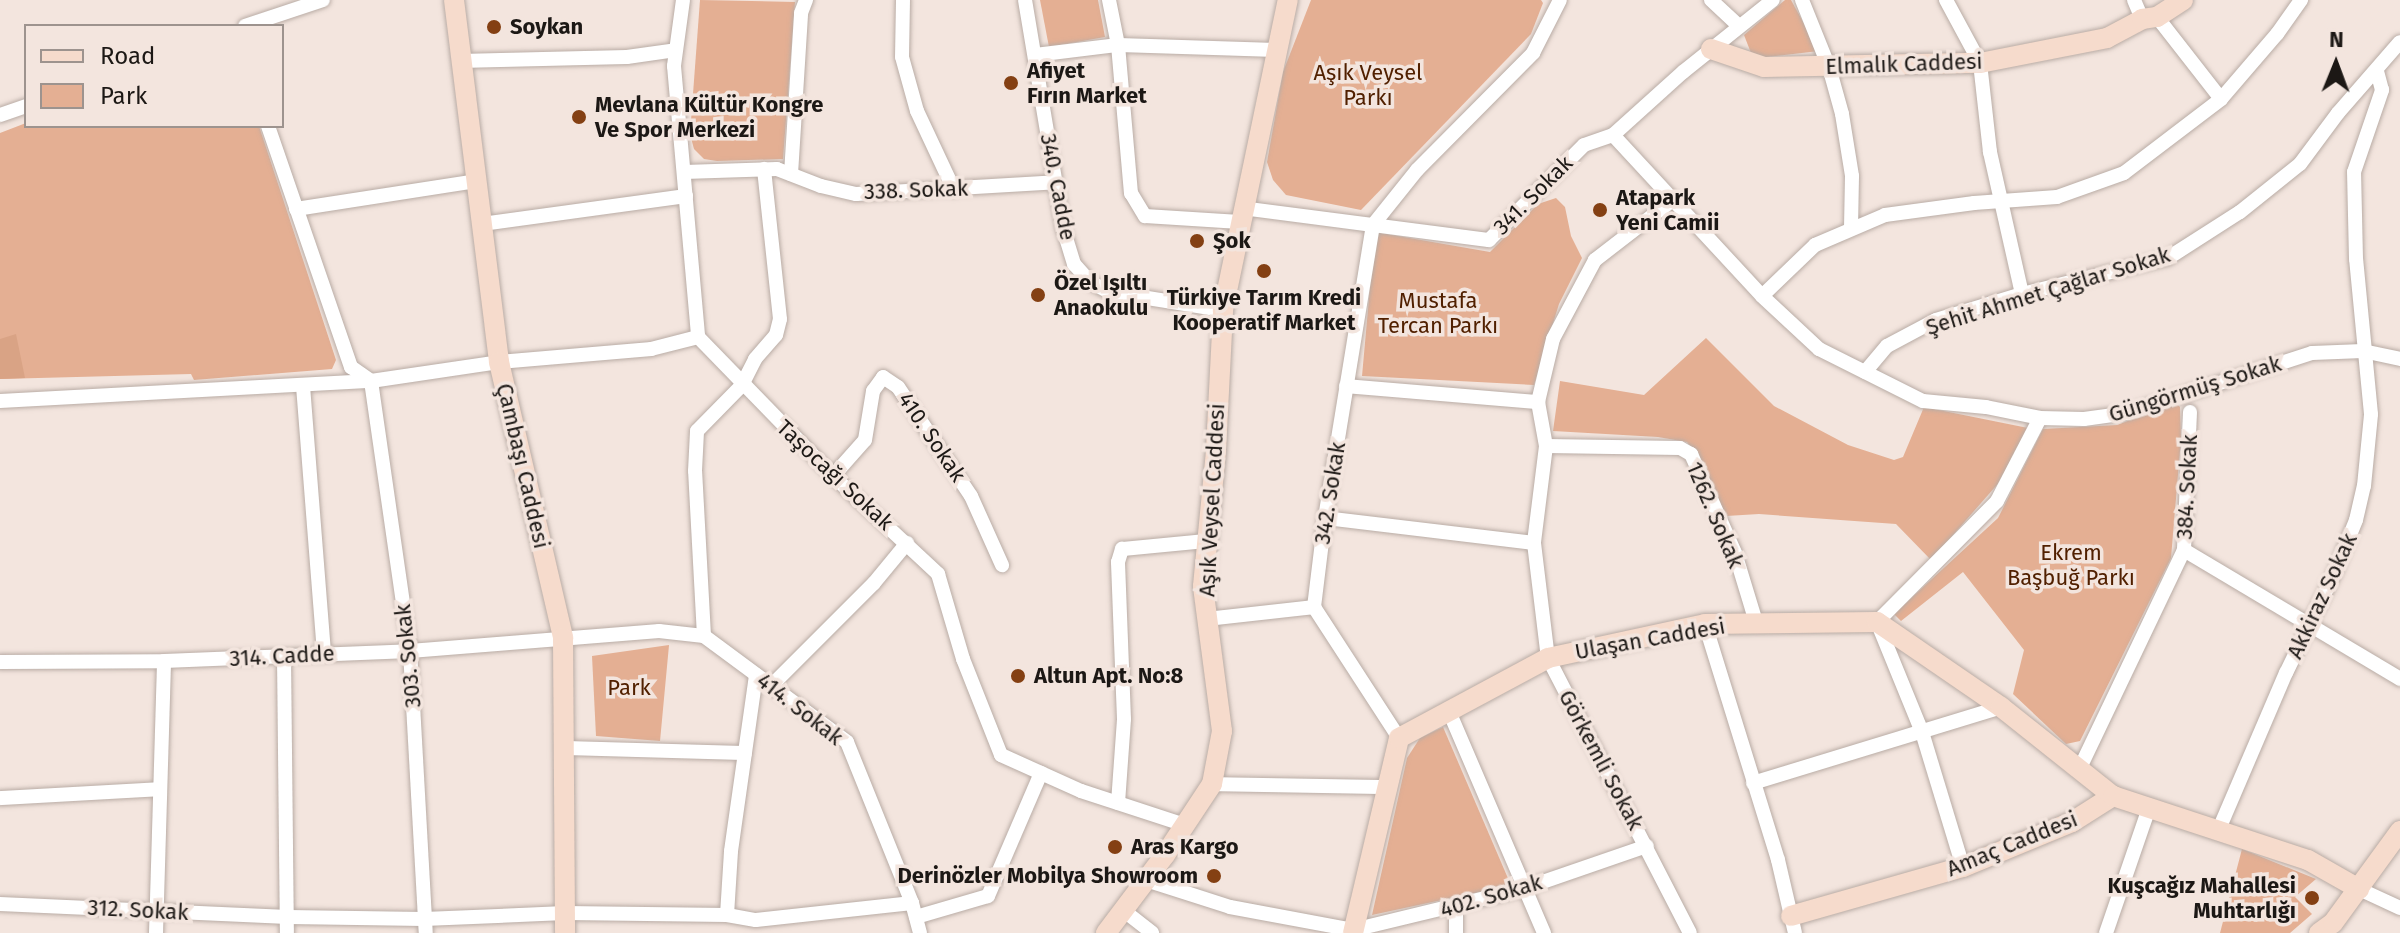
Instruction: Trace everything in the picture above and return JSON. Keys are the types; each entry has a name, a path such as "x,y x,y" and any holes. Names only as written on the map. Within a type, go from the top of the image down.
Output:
{"street":[{"path":"251,24 323,0"},
{"name":"Çambaşı Caddesi","path":"454,0 459,61 499,362 563,638 565,923"},
{"path":"0,401 371,381 499,362 651,349 698,337 674,66 683,0"},
{"path":"791,174 801,13 806,0"},
{"path":"903,0 902,57 917,111 954,190"},
{"name":"340. Cadde","path":"1025,0 1063,228 1074,264 1090,282 1110,292 1223,310"},
{"path":"1109,0 1118,45"},
{"name":"Aşık Veysel Caddesi","path":"1106,933 1212,784 1222,731 1203,586 1223,310 1288,0"},
{"name":"Aşık Veysel Caddesi","path":"1279,44 1292,26 1302,0"},
{"path":"1373,225 1417,170 1533,53 1559,0"},
{"path":"1711,0 1739,26"},
{"name":"341. Sokak","path":"1118,45 1131,193 1145,216 1241,215 1373,225 1489,240 1584,145 1613,135 1711,49 1773,0"},
{"path":"1802,0 1829,67 1852,176 1851,229"},
{"path":"1946,0 1980,63 1990,152 2022,294"},
{"name":"Elmalık Caddesi","path":"1711,49 1764,67 1980,63 2107,38 2144,12 2183,0"},
{"path":"1762,296 1815,245 1885,215 2057,197 2124,173 2221,99 2277,34 2301,0"},
{"path":"2144,12 2221,99"},
{"name":"Şehit Ahmet Çağlar Sokak","path":"1865,372 1887,346 1936,320 2022,294 2168,258 2240,212 2300,164 2338,113 2400,42"},
{"path":"1035,55 1118,45 1279,44"},
{"path":"459,61 627,57 676,50"},
{"name":"Akkiraz Sokak","path":"2219,829 2356,520 2364,486 2371,414 2356,259 2354,172 2382,90 2377,71"},
{"path":"0,115 24,107"},
{"path":"269,128 351,367 371,381"},
{"name":"Güngörmüş Sokak","path":"1613,135 1762,296 1819,349 1923,401 1986,407 2040,418 2084,419 2127,413 2312,353 2363,351 2400,359"},
{"path":"563,638 659,631 704,636 695,471 697,431 742,385 755,359 776,335 780,319 764,169"},
{"name":"338. Sokak","path":"684,172 764,169 856,194 1056,182"},
{"path":"296,209 476,181"},
{"path":"482,224 686,196"},
{"name":"Görkemli Sokak","path":"1674,199 1595,260 1553,339 1538,402 1546,446 1534,543 1548,658 1690,933"},
{"name":"342. Sokak","path":"1314,607 1325,518 1373,225"},
{"name":"Taşocağı Sokak","path":"698,337 833,476 938,574 963,659 1001,755 1118,803 1185,825"},
{"name":"410. Sokak","path":"833,476 865,440 873,391 883,377 898,387 971,496 1002,565"},
{"name":"303. Sokak","path":"371,381 410,651 425,926"},
{"path":"303,386 324,653"},
{"path":"1346,386 1538,402"},
{"name":"384. Sokak","path":"2190,412 2184,550 2400,679"},
{"path":"1877,622 1997,501 2040,418"},
{"name":"1262. Sokak","path":"1546,446 1680,448 1691,454 1735,553 1756,622"},
{"path":"1325,518 1534,543"},
{"path":"1118,803 1124,719 1118,562 1122,549 1207,541"},
{"path":"771,686 874,583 907,543"},
{"path":"2079,770 2184,550"},
{"path":"1207,619 1314,607 1399,738 1353,932"},
{"path":"1877,622 2001,707 2113,796 2308,860 2400,908"},
{"path":"1877,622 1922,732 1963,867"},
{"name":"Ulaşan Caddesi","path":"1399,738 1548,658 1705,624 1877,622"},
{"path":"1705,624 1778,860 1793,925"},
{"name":"414. Sokak","path":"704,636 847,742 914,910 920,933"},
{"name":"314. Cadde","path":"0,662 164,661 410,651 563,638"},
{"path":"284,656 287,933"},
{"path":"156,933 164,661"},
{"path":"727,915 731,851 756,675"},
{"path":"1753,783 2001,707"},
{"path":"1448,709 1522,889 1544,933"},
{"path":"564,748 745,753"},
{"name":"312. Sokak","path":"0,904 425,926 727,915 759,926 914,910 988,896 1041,773"},
{"path":"1212,784 1388,787"},
{"path":"0,798 160,789"},
{"name":"Amaç Caddesi","path":"1793,925 1963,867 2072,822 2113,796"},
{"path":"2106,933 2149,808"},
{"path":"2319,933 2333,923 2400,831"},
{"name":"402. Sokak","path":"1146,880 1230,907 1353,932 1522,889 1647,846"},
{"path":"1456,907 1456,933"},
{"path":"1123,910 1152,933"}],"green space":[{"path":"700,0 795,2 783,159 717,161 704,159 694,149 690,134"},
{"path":"1040,0 1098,0 1105,37 1049,47"},
{"name":"Aşık Veysel Parkı","path":"1311,0 1541,0 1543,3 1531,34 1361,210 1286,195 1273,180 1267,162 1283,72"},
{"path":"1785,0 1791,0 1819,51 1759,58 1751,53 1744,35"},
{"path":"24,124 24,128 260,128 336,360 332,369 194,380 191,374 0,379 0,133"},
{"name":"Mustafa Tercan Parkı","path":"1556,198 1565,207 1571,236 1582,258 1559,304 1534,385 1362,376 1375,232 1490,252 1538,204"},
{"path":"1706,338 1774,406 1848,445 1894,460 1903,457 1924,407 2028,428 2003,478 1931,560 1896,524 1759,514 1726,516 1700,459 1687,442 1658,437 1553,431 1560,381 1644,395"},
{"name":"Ekrem Başbuğ Parkı","path":"2176,403 2180,407 2181,439 2171,558 2080,741 2066,744 2013,694 2024,650 1963,572 1901,621 1894,614 1998,518 2043,429 2117,425"},
{"name":"Park","path":"669,645 660,741 596,736 592,656"},
{"path":"1443,727 1510,883 1372,915 1407,758 1420,738"},
{"path":"2242,849 2316,879 2295,897 2312,914 2290,933 2220,933"}],"shaded area":[{"path":"16,334 25,378 0,379 0,339"}],"place":[{"name":"Soykan","path":"494,27"},
{"name":"Afiyet Fırın Market","path":"1011,83"},
{"name":"Mevlana Kültür Kongre Ve Spor Merkezi","path":"579,117"},
{"name":"Atapark Yeni Camii","path":"1600,210"},
{"name":"Şok","path":"1197,241"},
{"name":"Türkiye Tarım Kredi Kooperatif Market","path":"1264,271"},
{"name":"Özel Işıltı Anaokulu","path":"1038,295"},
{"name":"Altun Apt. No:8","path":"1018,676"},
{"name":"Aras Kargo","path":"1115,847"},
{"name":"Derinözler Mobilya Showroom","path":"1214,876"},
{"name":"Kuşcağız Mahallesi Muhtarlığı","path":"2312,898"}]}
